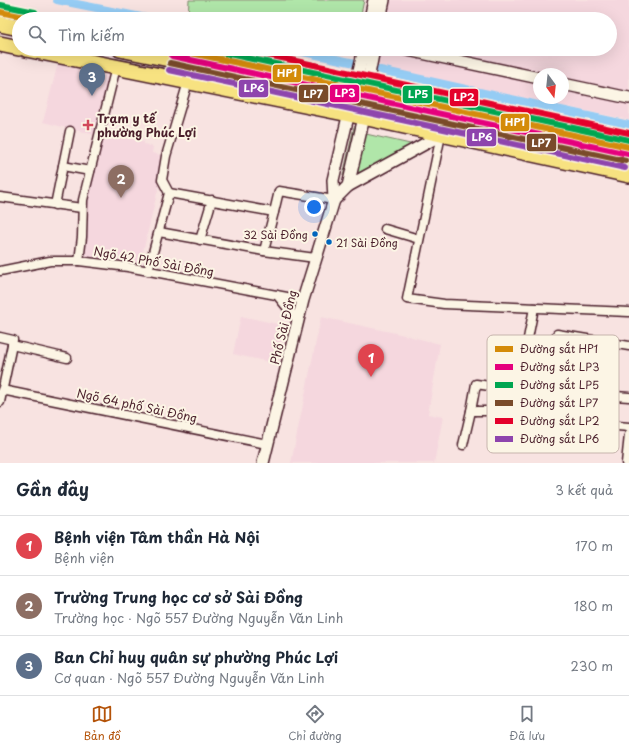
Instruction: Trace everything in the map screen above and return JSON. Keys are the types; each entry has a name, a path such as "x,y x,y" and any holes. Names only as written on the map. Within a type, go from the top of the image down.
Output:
{"highway":[{"path":"0,24 12,27"},
{"path":"0,44 12,47"},
{"path":"61,56 364,117 629,175"},
{"path":"154,56 361,99 629,160"},
{"path":"492,145 496,130"}],"street":[{"path":"371,12 374,0"},
{"path":"381,12 384,0"},
{"path":"348,186 364,117 361,99 364,56"},
{"path":"361,99 366,90 373,56"},
{"path":"436,56 533,77"},
{"path":"79,261 82,237 82,208 116,67"},
{"path":"148,271 169,192 162,180 166,156 188,82"},
{"path":"569,85 629,98"},
{"name":"Phố Sài Đồng","path":"263,463 303,300 334,200 333,180 349,114 361,99"},
{"path":"55,204 70,130"},
{"path":"441,135 407,299 444,304 629,312"},
{"name":"Phố Sài Đồng","path":"334,200 348,186 441,135"},
{"path":"63,166 90,171"},
{"path":"264,251 279,191 334,200"},
{"path":"169,192 274,212"},
{"path":"0,197 82,208"},
{"path":"200,240 212,200"},
{"path":"385,229 419,239"},
{"path":"159,232 264,251 316,258"},
{"name":"Ngõ 42 Phố Sài Đồng","path":"0,271 50,261 79,261 148,271 303,300"},
{"path":"277,295 298,321"},
{"path":"529,335 534,308"},
{"path":"0,336 13,340 0,402"},
{"path":"619,344 629,346"},
{"path":"12,346 67,358"},
{"path":"463,445 476,384 487,386"},
{"name":"Ngõ 64 phố Sài Đồng","path":"2,390 267,444"},
{"path":"619,396 629,397"},
{"path":"471,411 487,411"},
{"path":"619,426 629,427"},
{"path":"626,463 629,435"}],"shaded area":[{"path":"390,0 629,0 629,120 553,104 569,104 569,68 533,68 533,100 376,67 378,56 617,56 617,12 387,12"},
{"path":"58,63 110,76 95,135 43,122"},
{"path":"101,131 144,142 144,144 153,147 152,153 166,156 139,268 82,258 85,202"},
{"path":"241,316 286,326 278,364 233,354"},
{"path":"321,317 440,344 428,414 443,417 434,463 291,463"}],"green space":[{"path":"189,0 364,0 361,12 188,12"},
{"path":"356,126 345,175 343,176 354,127"},
{"path":"366,134 419,146 356,179"}],"waterway":[{"path":"57,0 116,12"},
{"path":"322,56 355,63"},
{"path":"380,70 629,125"}],"rail line":[{"name":"LP5","path":"1,5 35,12"},
{"name":"HP1","path":"0,12 12,14"},
{"name":"LP3","path":"172,56 628,154"},
{"name":"HP1","path":"206,56 629,147"},
{"name":"LP5","path":"239,56 629,140"},
{"name":"LP2","path":"272,56 629,133"},
{"name":"LP7","path":"170,63 626,161"},
{"name":"LP6","path":"169,70 625,168"}],"place":[{"name":"Ban Chỉ huy quân sự phường Phúc Lợi","path":"92,96"},
{"name":"Trạm y tế phường Phúc Lợi","path":"88,125"},
{"name":"Trường Trung học cơ sở Sài Đồng","path":"121,198"},
{"name":"32 Sài Đồng","path":"315,234"},
{"name":"21 Sài Đồng","path":"329,242"},
{"name":"Bệnh viện Tâm thần Hà Nội","path":"371,377"}]}
